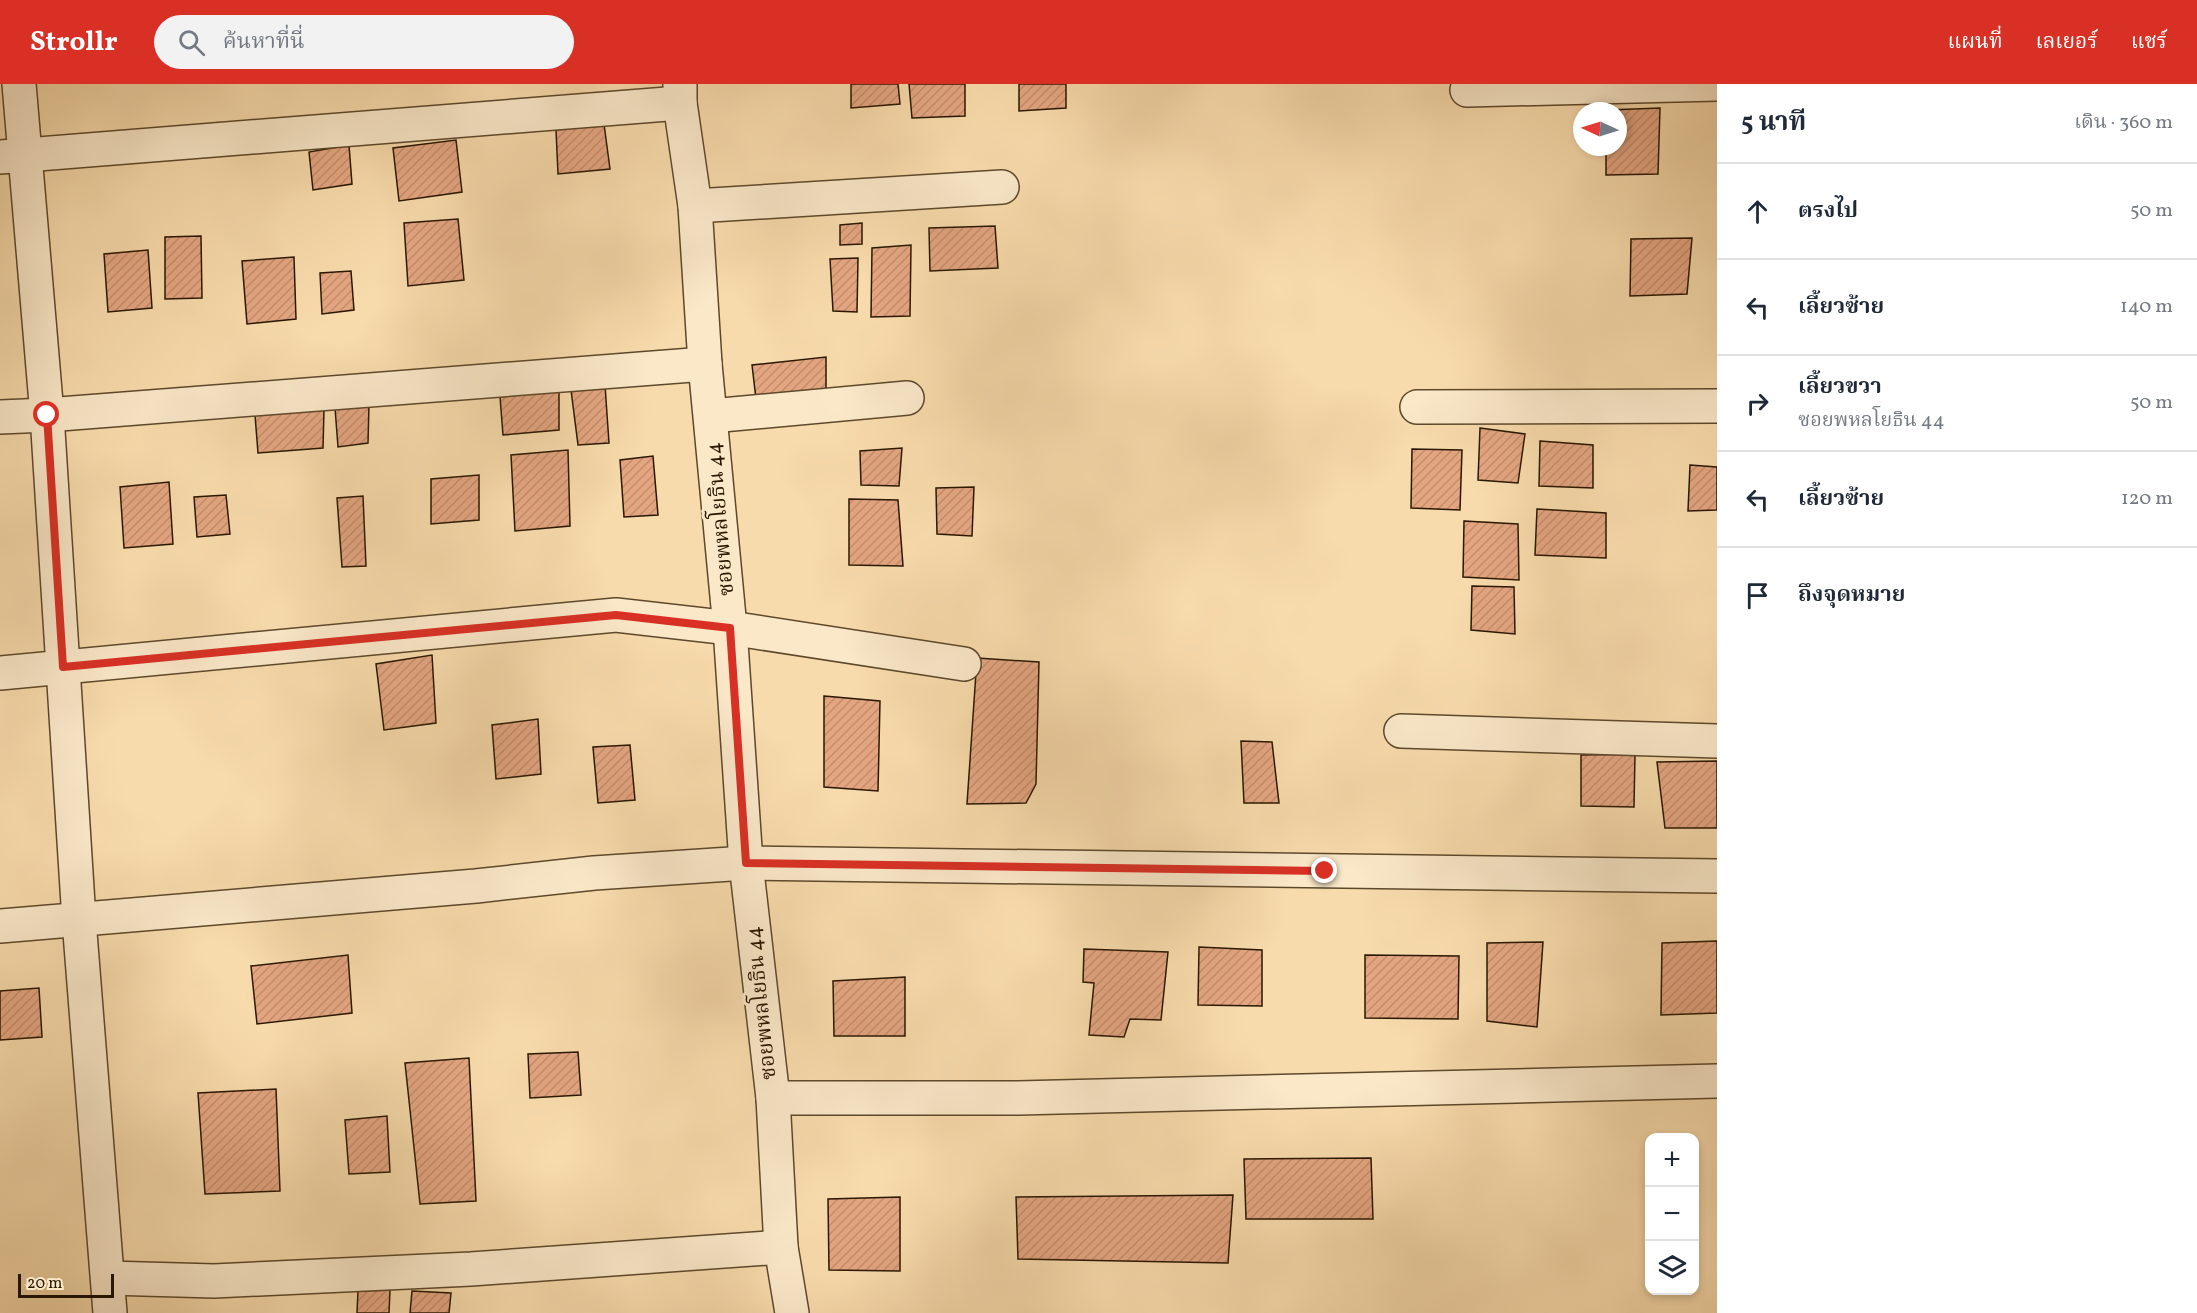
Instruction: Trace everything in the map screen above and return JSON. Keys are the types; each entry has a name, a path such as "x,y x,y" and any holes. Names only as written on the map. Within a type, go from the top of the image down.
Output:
{"street":[{"path":"19,84 13,156 47,415 79,920 110,1313"},
{"path":"1467,90 1717,84"},
{"path":"13,156 680,94"},
{"name":"ซอยพหลโยธิน 44","path":"680,94 695,206 705,364 730,628 746,863 772,1098 781,1247 792,1313"},
{"path":"695,206 1002,187"},
{"path":"0,417 705,364"},
{"path":"711,416 907,398"},
{"path":"1417,407 1717,406"},
{"path":"0,674 616,615 730,628 964,664"},
{"path":"1401,731 1717,741"},
{"path":"0,926 476,886 594,873 746,863 1717,876"},
{"path":"772,1098 1018,1098 1717,1082"},
{"path":"108,1278 226,1281 471,1269 781,1247"}],"building":[{"path":"851,84 898,84 900,104 851,108"},
{"path":"909,84 965,84 965,116 912,118"},
{"path":"1019,84 1066,84 1066,108 1019,111"},
{"path":"1660,108 1658,174 1606,175 1606,156 1627,156 1627,109"},
{"path":"604,124 610,169 558,174 556,130"},
{"path":"456,140 462,192 399,201 393,148"},
{"path":"349,145 352,184 313,190 309,152"},
{"path":"458,219 464,280 408,286 404,223"},
{"path":"862,223 862,244 840,245 840,225"},
{"path":"995,226 998,268 930,271 929,228"},
{"path":"201,236 202,298 165,299 165,237"},
{"path":"1692,238 1687,294 1630,296 1631,239"},
{"path":"911,245 910,316 871,317 872,248"},
{"path":"148,250 152,308 108,312 104,254"},
{"path":"294,257 296,319 247,324 242,261"},
{"path":"858,258 857,312 833,311 830,259"},
{"path":"351,271 354,310 322,314 320,273"},
{"path":"826,357 826,392 756,399 752,365"},
{"path":"605,385 609,443 578,445 571,390"},
{"path":"559,390 559,430 503,435 500,397"},
{"path":"369,404 368,443 338,447 335,408"},
{"path":"324,409 323,448 258,453 255,415"},
{"path":"1480,428 1525,434 1518,483 1478,480"},
{"path":"1540,441 1593,445 1593,488 1539,486"},
{"path":"902,448 899,486 861,485 860,451"},
{"path":"1412,449 1462,450 1460,510 1411,508"},
{"path":"568,450 570,526 515,531 511,455"},
{"path":"653,456 658,515 624,517 620,460"},
{"path":"1690,465 1717,467 1717,510 1688,511"},
{"path":"479,475 479,520 431,524 431,479"},
{"path":"169,482 173,544 124,548 120,487"},
{"path":"974,487 972,536 937,534 936,488"},
{"path":"226,495 230,534 197,537 194,497"},
{"path":"363,496 366,566 342,567 337,498"},
{"path":"849,499 898,500 903,566 849,565"},
{"path":"1537,509 1606,513 1606,558 1535,555"},
{"path":"1464,521 1518,524 1519,580 1463,577"},
{"path":"1472,586 1514,587 1515,634 1471,630"},
{"path":"432,655 436,723 384,730 376,664"},
{"path":"977,658 1039,662 1036,784 1026,803 967,804"},
{"path":"824,696 880,701 878,791 824,787"},
{"path":"538,719 541,774 496,779 492,725"},
{"path":"1241,741 1272,742 1279,803 1244,803"},
{"path":"630,745 635,800 598,803 593,747"},
{"path":"1635,754 1634,807 1581,806 1581,755"},
{"path":"1717,761 1717,828 1665,828 1657,762"},
{"path":"1717,941 1717,1013 1661,1015 1662,943"},
{"path":"1543,942 1537,1027 1487,1021 1487,943"},
{"path":"1199,947 1262,950 1262,1006 1198,1005"},
{"path":"1084,949 1168,952 1161,1020 1130,1019 1124,1037 1089,1035 1094,983 1083,982"},
{"path":"348,955 352,1013 257,1024 251,966"},
{"path":"1365,955 1459,956 1458,1019 1365,1018"},
{"path":"905,977 905,1036 834,1036 833,981"},
{"path":"39,988 42,1037 0,1040 0,991"},
{"path":"578,1052 581,1095 530,1098 528,1054"},
{"path":"469,1058 476,1201 420,1204 405,1063"},
{"path":"276,1089 280,1191 205,1194 198,1093"},
{"path":"387,1116 390,1172 349,1174 345,1120"},
{"path":"1371,1158 1373,1219 1246,1219 1244,1159"},
{"path":"1233,1195 1228,1263 1018,1259 1016,1197"},
{"path":"900,1197 900,1271 829,1270 828,1199"},
{"path":"390,1290 389,1313 357,1313 358,1291"},
{"path":"412,1291 451,1293 449,1313 410,1313"}],"route":[{"path":"47,415 63,667 616,615 730,628 746,863 1325,871"}]}
